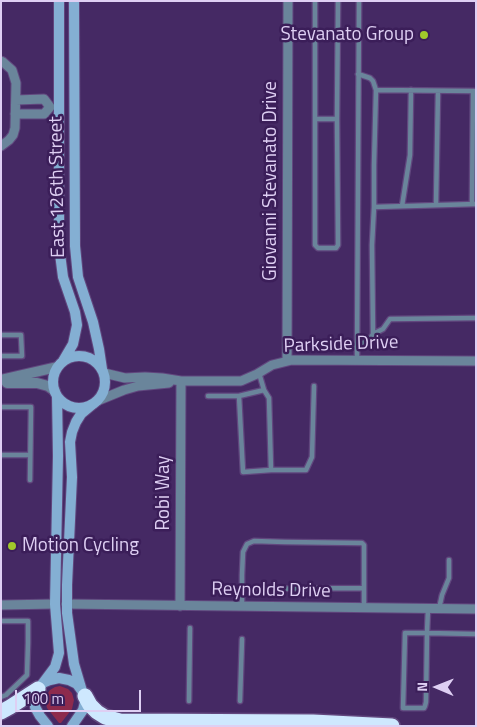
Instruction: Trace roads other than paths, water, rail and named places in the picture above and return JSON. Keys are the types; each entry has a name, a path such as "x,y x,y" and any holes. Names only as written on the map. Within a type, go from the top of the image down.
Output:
{"highway":[{"path":"1,712 13,706 41,686"},
{"path":"83,694 90,706 97,712 105,717 120,720 313,722 392,726"}],"main road":[{"name":"East 126th Street","path":"59,1 54,107 59,246 63,277 75,312 77,325 73,344 60,364"},
{"name":"East 126th Street","path":"74,1 73,107 76,262 104,371"},
{"path":"48,726 35,707 35,700 41,686 54,670 58,658 59,644 55,604 58,456 56,393 53,379 60,364 73,356 84,356 95,360 104,371 106,381 102,395 77,419 71,437 72,484 66,604 71,647 85,702 83,710 72,726"},
{"path":"56,393 66,404 76,408 88,407 95,403"},
{"path":"41,686 54,679 66,679 77,684 83,694"}],"street":[{"name":"Giovanni Stevanato Drive","path":"287,362 288,1"},
{"path":"1,61 12,70 16,83 15,128 13,135 1,146"},
{"path":"16,100 44,100 54,107 73,107"},
{"path":"16,114 44,114 54,107"},
{"name":"Parkside Drive","path":"95,403 138,386 182,381 241,381 272,365 292,360 476,361"},
{"path":"1,381 60,364"},
{"name":"Parkside Drive","path":"104,371 125,378 162,378 182,381"},
{"path":"1,381 37,383 48,386 56,393"},
{"name":"Robi Way","path":"180,606 182,381"},
{"path":"1,605 55,604"},
{"name":"Reynolds Drive","path":"66,604 476,609"}],"lane":[{"path":"315,1 315,245 318,248 336,248 338,245 338,1"},
{"path":"357,360 359,1"},
{"path":"358,74 370,78 376,90 372,245 373,334"},
{"path":"374,207 474,204 474,91 376,90"},
{"path":"402,206 410,155 411,90"},
{"path":"436,205 438,91"},
{"path":"315,119 337,119"},
{"path":"357,347 383,328 390,319 476,318"},
{"path":"1,335 21,335 22,356 1,356"},
{"path":"259,373 264,390 269,398 271,470"},
{"path":"238,396 243,472 306,470 312,457 314,386"},
{"path":"208,396 238,396 264,390"},
{"path":"1,407 31,407 30,480"},
{"path":"1,455 30,455"},
{"path":"242,606 243,552 246,544 254,541 362,543 364,547 364,608"},
{"path":"439,609 448,578 449,560"},
{"path":"242,589 364,588"},
{"path":"428,609 427,633 426,706 420,709 403,708 405,633 427,633 476,634"},
{"path":"1,621 28,621 28,643 27,676 6,695 1,697"},
{"path":"189,701 190,628"},
{"path":"240,701 242,639"}],"place":[{"name":"Stevanato Group","path":"424,35"},
{"name":"Motion Cycling","path":"12,546"}]}
